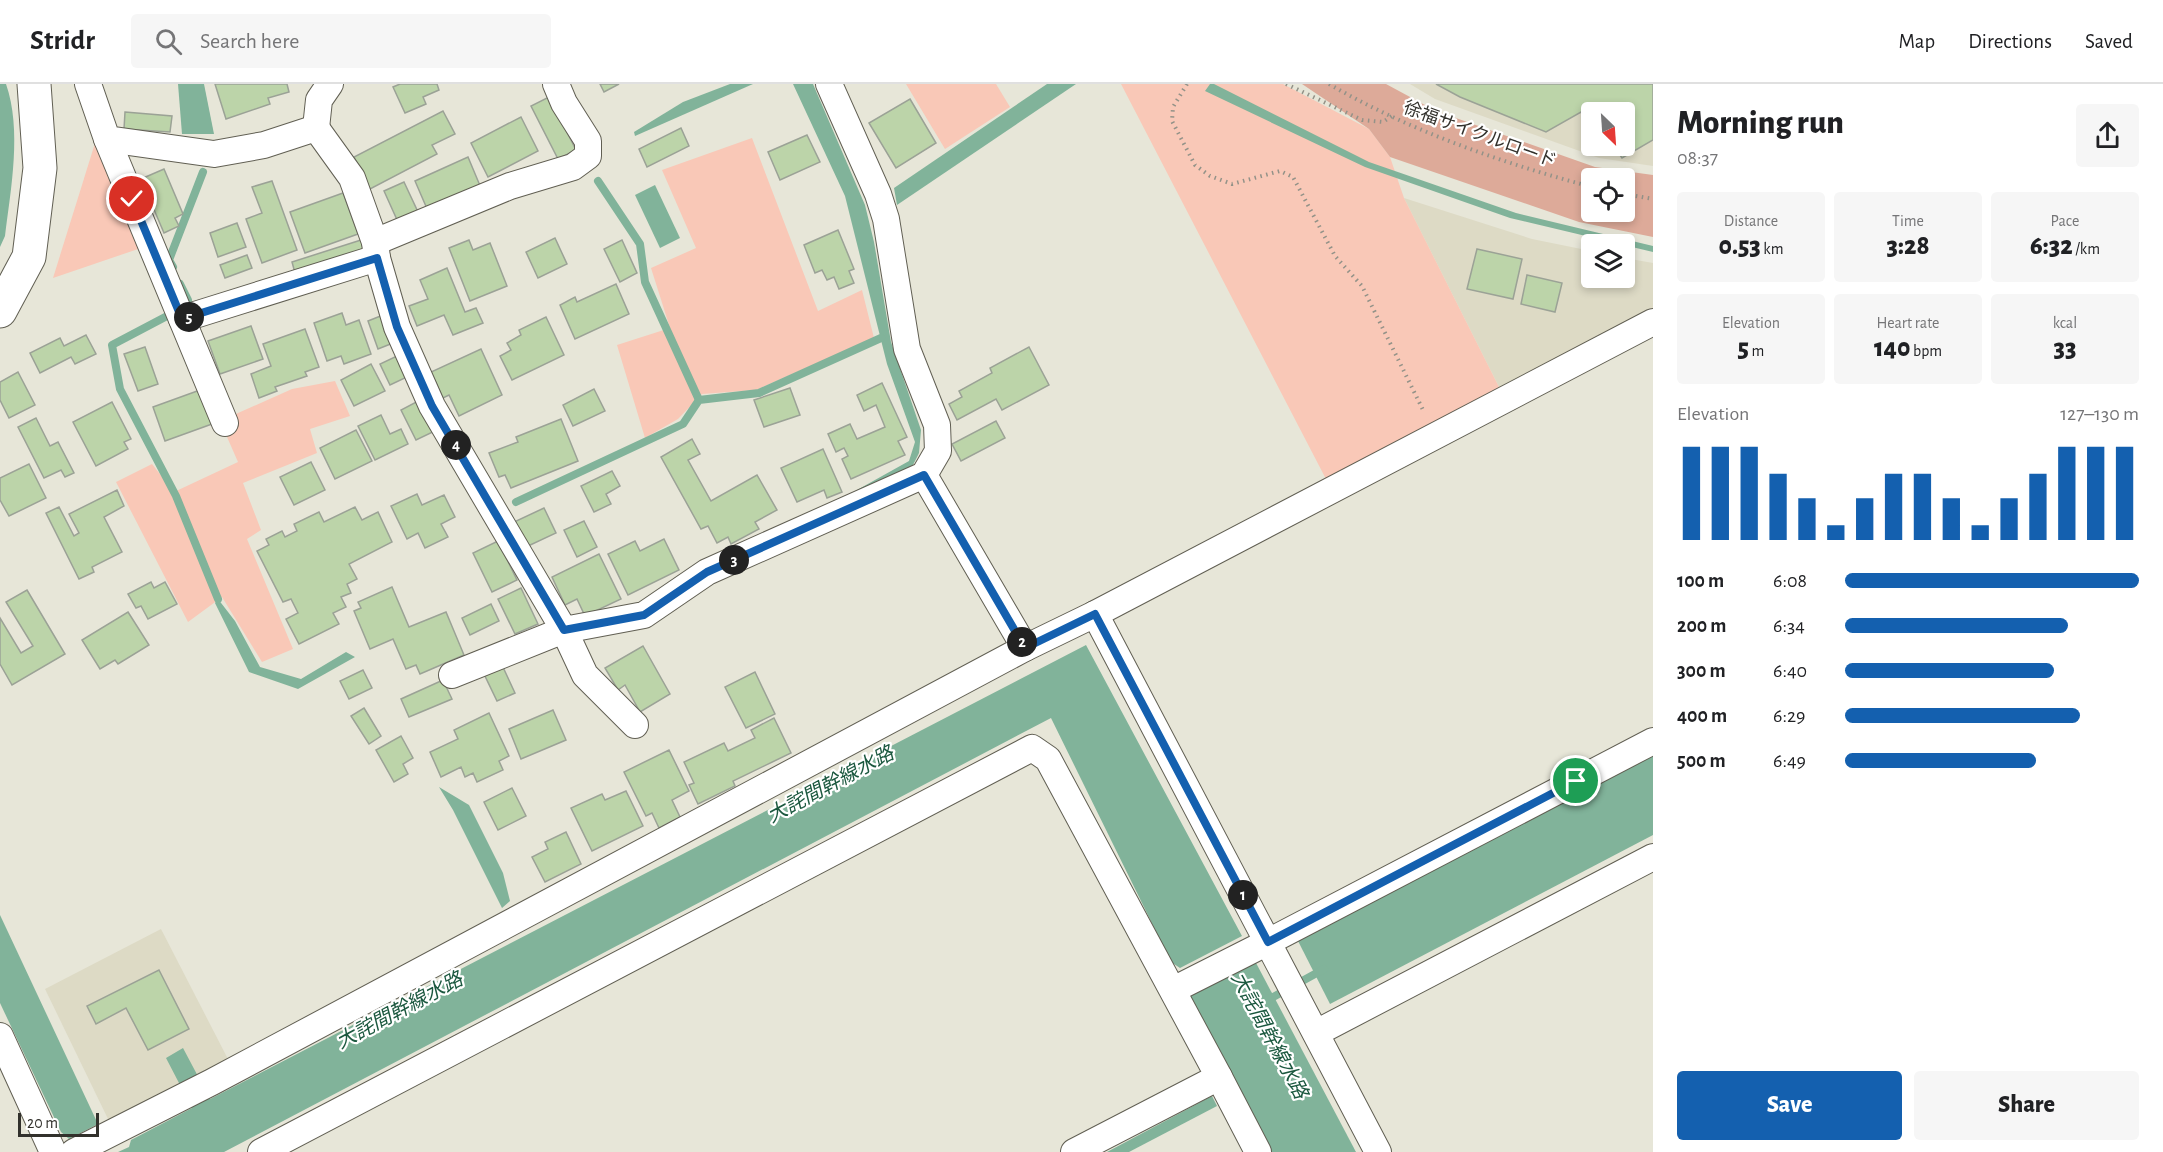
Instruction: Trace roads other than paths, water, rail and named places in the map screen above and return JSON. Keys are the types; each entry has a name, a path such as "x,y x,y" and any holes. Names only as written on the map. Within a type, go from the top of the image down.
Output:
{"main road":[{"path":"3,299 29,257 40,168 34,84"}],"street":[{"path":"88,84 107,139 225,423"},
{"path":"330,84 319,100 316,128 352,178 376,250 397,327 432,406 564,630 585,675 635,725"},
{"path":"182,319 376,250 510,186 573,167 588,156 588,141 555,84"},
{"path":"452,675 564,630 644,615 707,572 924,475 938,451 937,426 907,349 886,219 878,194 829,84"},
{"path":"107,139 214,154 264,145 316,128"},
{"path":"74,1152 212,1082 1025,648 1095,614 1653,322"},
{"path":"924,475 1025,648"},
{"path":"1095,614 1378,1152"},
{"path":"1173,990 1653,741"},
{"path":"261,1152 1032,748 1048,759 1258,1152"},
{"path":"1316,1033 1653,857"},
{"path":"0,1036 53,1152"},
{"path":"1074,1152 1219,1077"}],"water":[{"path":"0,84 6,84 11,102 14,159 5,236 0,247"},
{"path":"178,84 204,84 214,134 182,134"},
{"path":"730,84 753,84 635,136 634,132 683,102"},
{"path":"793,84 813,84 865,205 874,242 891,342 921,430 919,453 912,467 814,514 909,461 915,442 887,364 845,196"},
{"path":"1047,84 1076,84 897,205 894,188"},
{"path":"1210,84 1214,84 1369,162 1516,213 1603,234 1581,235 1510,218 1365,167 1205,91"},
{"path":"655,185 680,238 660,248 635,195"},
{"path":"1635,242 1653,246 1653,252 1635,248"},
{"path":"218,599 235,621 260,667 301,679 346,652 355,657 298,689 249,672 215,603"},
{"name":"大詫間幹線水路","path":"1086,645 1242,936 1180,968 1171,962 1051,718 224,1152 118,1152 129,1147 131,1140 192,1108 166,1058 183,1048 210,1099"},
{"path":"1653,755 1653,835 1330,1004 1297,939"},
{"path":"439,787 469,805 503,873 510,901 502,908 453,810"},
{"path":"0,915 98,1124 69,1139 61,1132 0,1003"},
{"name":"大詫間幹線水路","path":"1255,961 1356,1152 1271,1152 1189,995"},
{"path":"1212,1096 1217,1106 1129,1152 1107,1152"}],"waterway":[{"path":"173,267 169,260 203,172"},
{"path":"598,181 640,244 645,282 699,400"},
{"path":"180,284 188,300"},
{"path":"169,315 112,345 120,389 176,496 218,599"},
{"path":"516,502 683,424 699,400 759,393 881,338"},
{"name":"大詫間幹線水路","path":"1264,1002 1324,969"}]}
